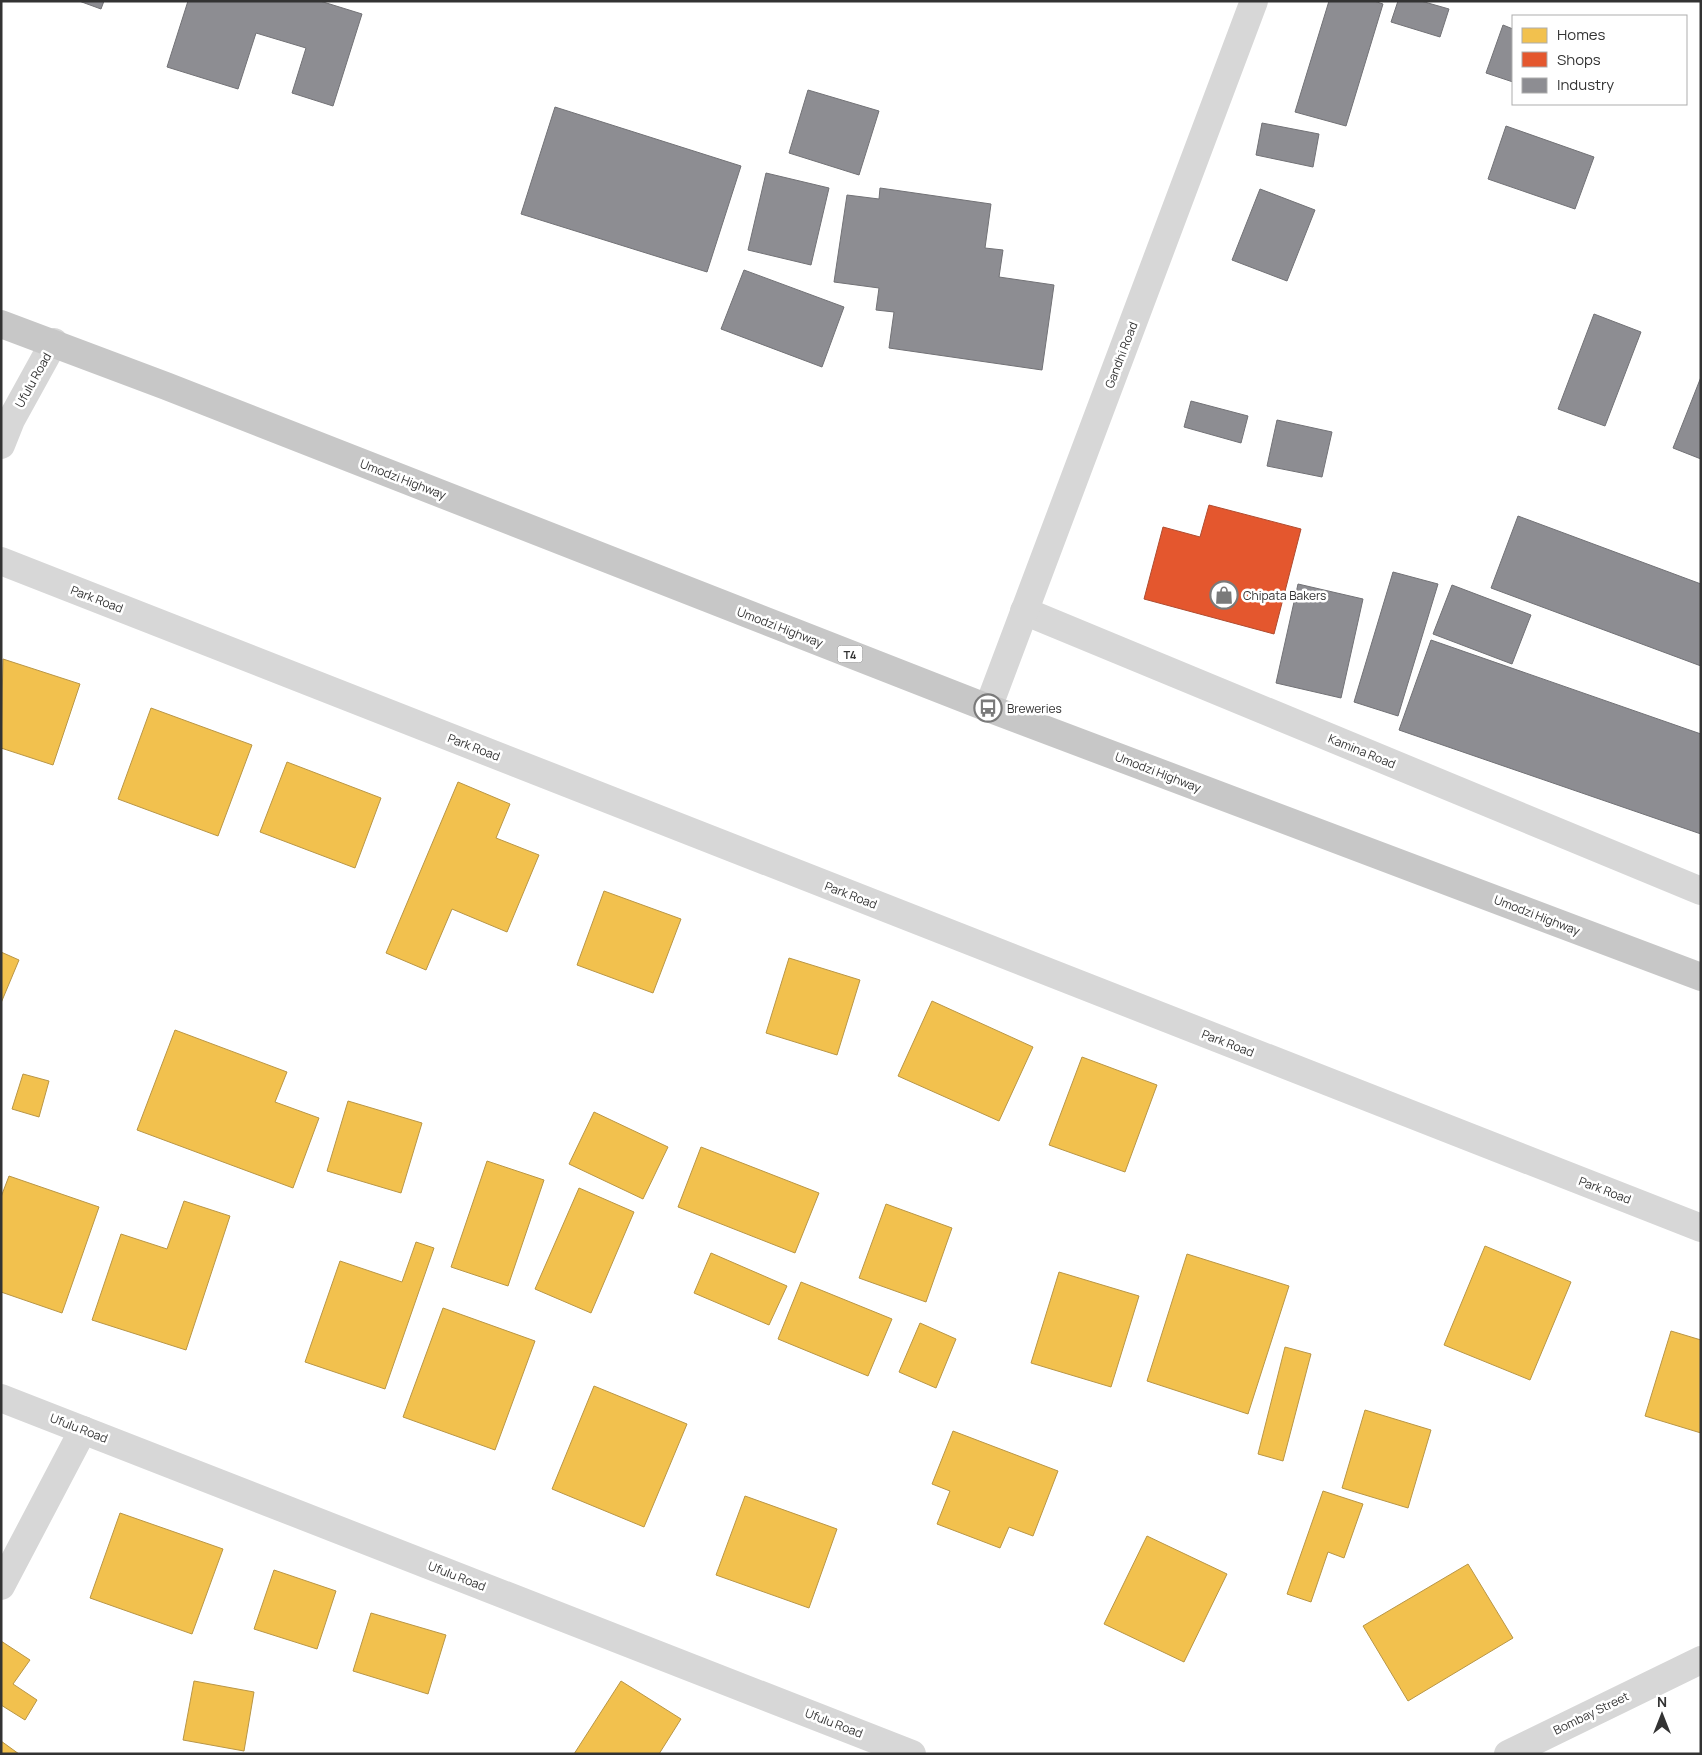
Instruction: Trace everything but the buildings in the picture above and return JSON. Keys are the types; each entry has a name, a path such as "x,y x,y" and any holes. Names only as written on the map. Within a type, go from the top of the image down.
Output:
{"highway":[{"name":"Umodzi Highway","path":"1,324 54,342 988,708 1701,977"}],"street":[{"name":"Gandhi Road","path":"988,708 1254,1"},
{"name":"Ufulu Road","path":"1,445 11,420 54,342"},
{"name":"Park Road","path":"1,561 1701,1228"},
{"name":"Kamina Road","path":"1024,611 1701,891"},
{"name":"Ufulu Road","path":"1,1398 912,1754"},
{"path":"1,1586 84,1430"},
{"name":"Bombay Street","path":"1508,1754 1701,1660"}],"place":[{"name":"Chipata Bakers","path":"1224,595"},
{"name":"Breweries","path":"988,708"}]}
